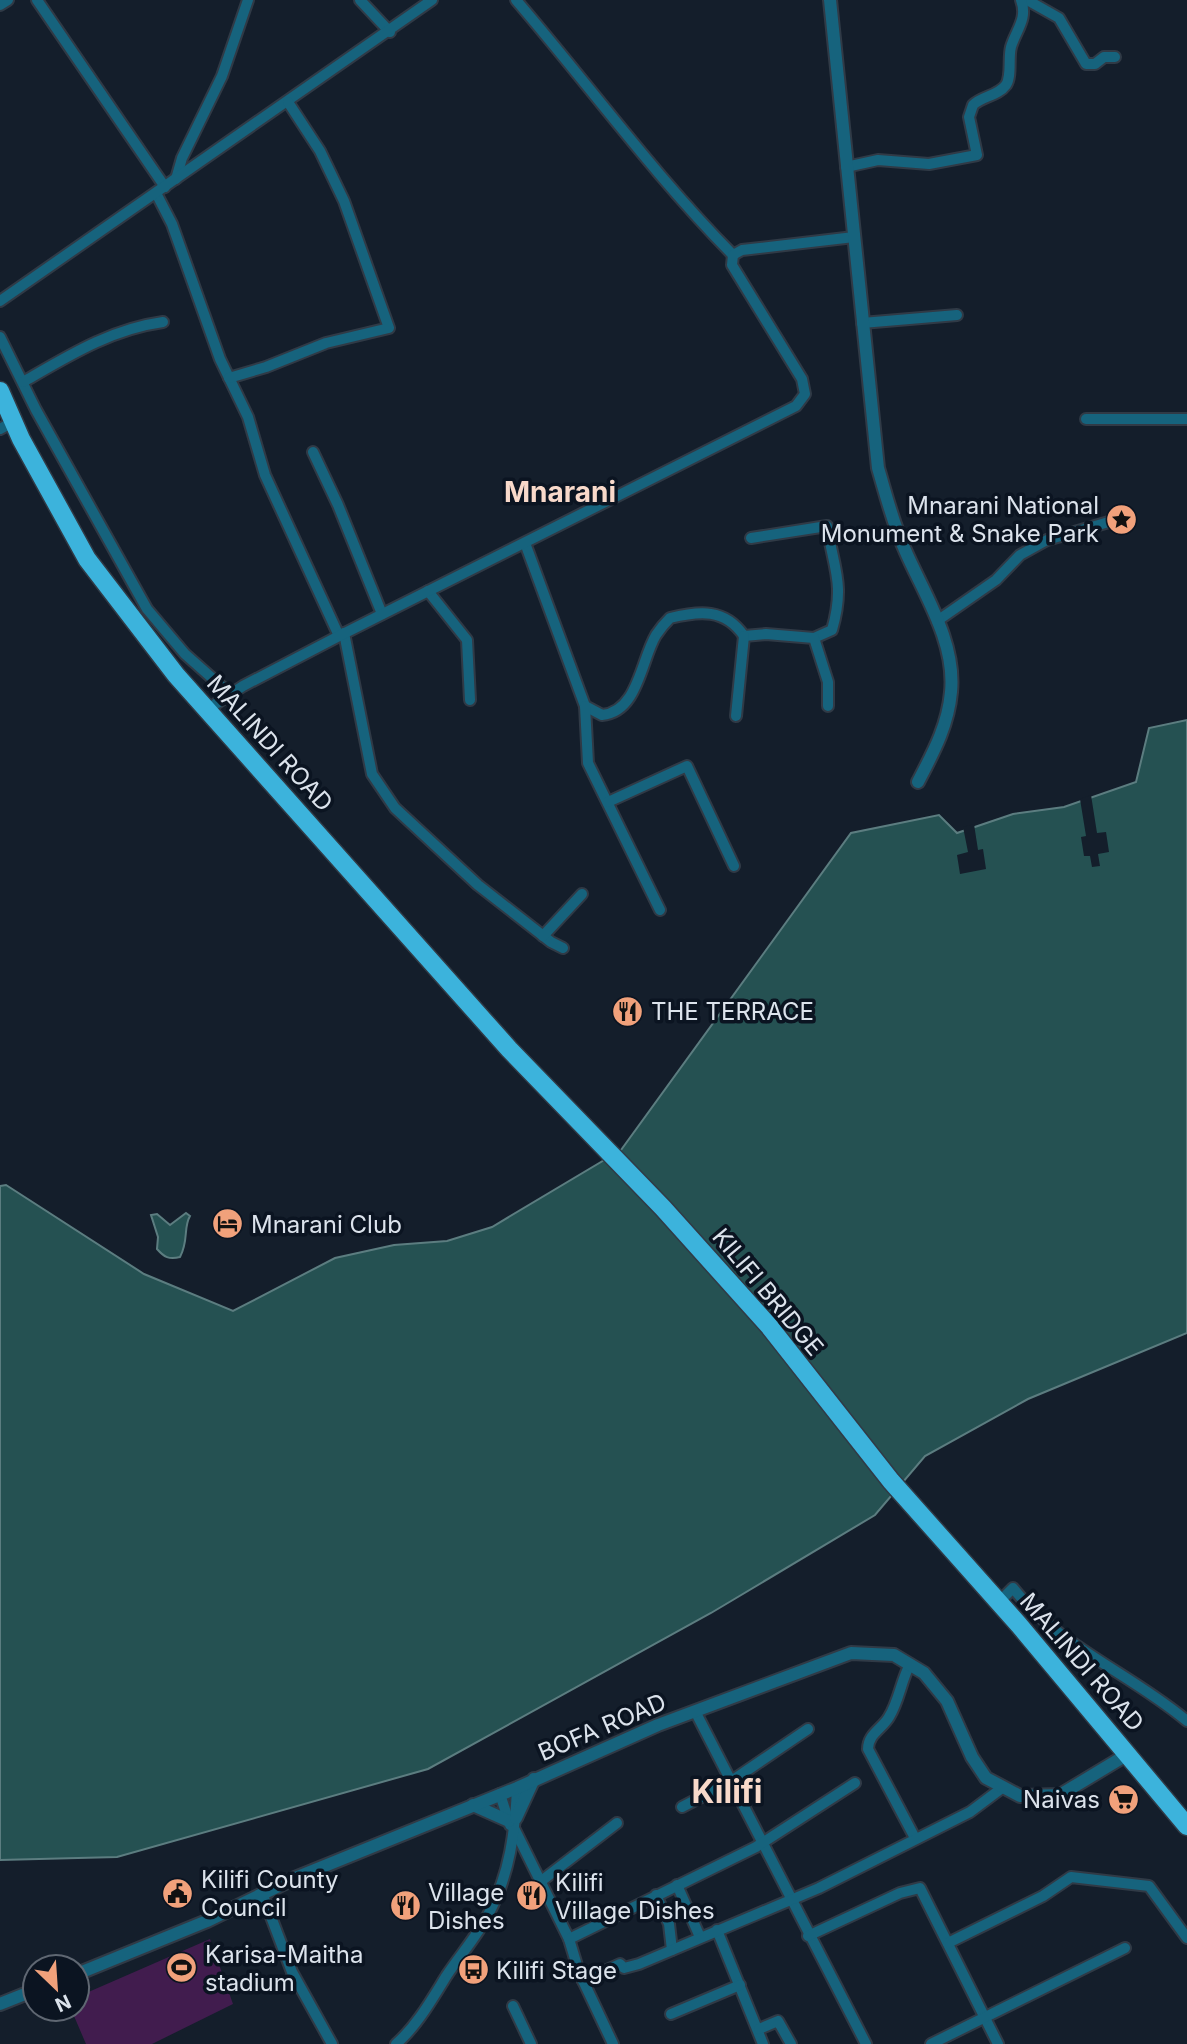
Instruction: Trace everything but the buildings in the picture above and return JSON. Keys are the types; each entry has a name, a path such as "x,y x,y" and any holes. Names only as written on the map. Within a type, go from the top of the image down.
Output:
{"highway":[{"name":"MALINDI ROAD","path":"0,391 7,426 87,559 176,676 551,1094"},
{"name":"KILIFI BRIDGE","path":"551,1094 663,1208 760,1317 891,1481 937,1532"},
{"name":"MALINDI ROAD","path":"937,1532 1124,1748 1187,1826"}],"street":[{"path":"0,5 8,0"},
{"path":"37,0 161,190 229,378 248,417 265,475 341,635 372,775 395,808 478,885 543,936 564,948"},
{"path":"176,179 182,158 222,76 248,0"},
{"path":"360,0 390,32"},
{"path":"0,301 390,32 432,0"},
{"path":"516,0 609,117 697,219 733,255"},
{"path":"830,0 878,468 896,530 937,621 948,653 951,692 939,743 918,782"},
{"path":"846,167 878,160 929,164 977,155 969,117 973,105 999,92 1007,83 1011,46 1022,25 1024,8 1021,0"},
{"path":"1027,0 1059,18 1086,64 1095,64 1104,57 1115,57"},
{"path":"229,378 286,360 326,342 389,328 363,262 344,201 320,151 288,102"},
{"path":"733,255 742,250 854,237"},
{"path":"208,709 230,694 341,635 787,412 803,399 802,379 732,265 733,255"},
{"path":"862,323 957,315"},
{"path":"23,382 80,349 135,326 163,321"},
{"path":"0,337 147,609 186,654 230,694"},
{"path":"1086,419 1187,419"},
{"path":"313,452 338,505 382,614"},
{"path":"937,621 996,580 1029,550 1047,540 1119,519"},
{"path":"744,636 766,634 814,638 832,630 840,603 839,572 827,526 751,538"},
{"path":"525,543 585,706 588,763 660,910"},
{"path":"428,591 467,640 470,700"},
{"path":"585,706 602,715 619,710 631,694 656,636 670,618 708,611 737,627 744,636 736,716"},
{"path":"814,638 828,682 828,706"},
{"path":"608,802 687,766 734,866"},
{"path":"543,936 582,894"},
{"path":"999,1602 1013,1588 1034,1613 1084,1653 1148,1692 1187,1721"},
{"name":"BOFA ROAD","path":"91,1968 207,1922 262,1894 695,1711 851,1653 894,1656 910,1664 940,1689 986,1778 1002,1788 1030,1798 1052,1797 1073,1790 1095,1775 1124,1748"},
{"path":"910,1664 900,1682 888,1718 868,1744 869,1755 915,1838"},
{"path":"695,1711 808,1936 866,2044"},
{"path":"682,1807 730,1782 808,1729"},
{"path":"514,1826 534,1779"},
{"path":"569,1939 756,1847 761,1841 855,1783"},
{"path":"396,2044 419,2017 488,1915 500,1891 514,1826 517,1788"},
{"path":"583,1981 621,1964 628,1968 792,1900 970,1812 1002,1788"},
{"path":"500,1794 569,1939 583,1981 613,2044"},
{"path":"473,1805 514,1826"},
{"path":"540,1882 617,1822"},
{"path":"948,1943 1043,1896 1071,1877 1149,1886 1187,1938"},
{"path":"677,1885 700,1937"},
{"path":"808,1936 917,1887 921,1889 998,2044"},
{"path":"262,1894 292,1972 332,2044"},
{"path":"656,1895 669,1924 672,1950"},
{"path":"718,1930 762,2037"},
{"path":"931,2044 1125,1948"},
{"path":"671,2014 740,1985"},
{"path":"0,2004 21,1996"},
{"path":"513,2006 531,2044"},
{"path":"751,2044 778,2021 791,2044"}],"shaded area":[{"path":"1187,720 1187,1333 1028,1399 925,1456 875,1515 711,1613 428,1769 117,1857 0,1860 0,1186 6,1185 144,1274 233,1311 335,1258 394,1245 447,1241 492,1227 621,1150 851,833 939,815 957,833 1013,814 1064,807 1136,782 1149,728"},
{"path":"186,1213 190,1216 183,1251 180,1257 167,1257 157,1249 158,1237 151,1215 157,1214 170,1225"},
{"name":"Karisa-Maitha stadium","path":"210,1939 233,2004 152,2044 86,2044 77,2023 91,2023 91,1991"}],"pier":[{"path":"1091,795 1097,833 1106,832 1109,852 1098,854 1100,866 1092,867 1090,856 1084,856 1081,837 1086,836 1080,799"},
{"path":"974,824 978,850 983,849 986,869 960,874 957,855 968,852 963,827"}],"place":[{"name":"Mnarani National Monument & Snake Park","path":"1122,519"},
{"name":"THE TERRACE","path":"628,1011"},
{"name":"Mnarani Club","path":"228,1224"},
{"name":"Naivas","path":"1123,1799"},
{"name":"Kilifi County Council","path":"178,1893"},
{"name":"Kilifi Village Dishes","path":"532,1896"},
{"name":"Village Dishes","path":"405,1906"},
{"name":"Karisa-Maitha stadium","path":"182,1968"},
{"name":"Kilifi Stage","path":"473,1970"}],"district":[{"name":"Mnarani","path":"560,492"},
{"name":"Kilifi","path":"727,1791"}]}
